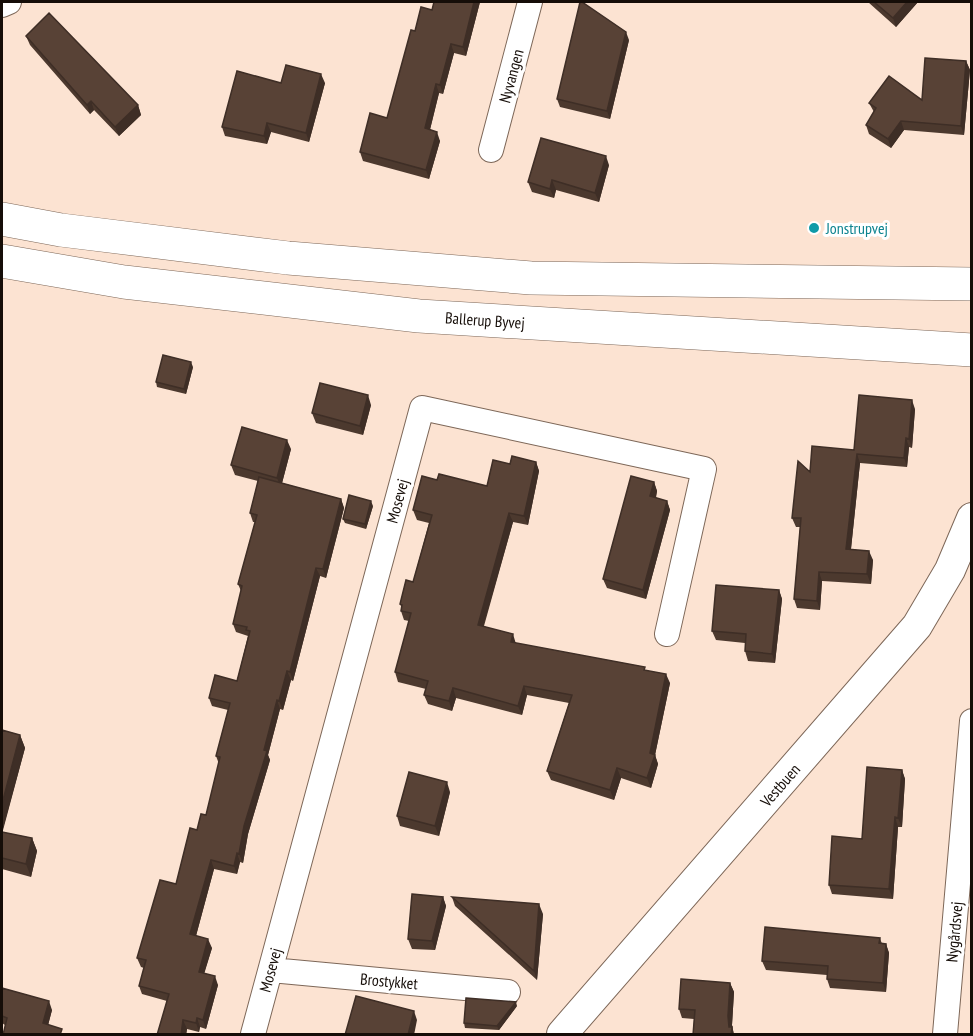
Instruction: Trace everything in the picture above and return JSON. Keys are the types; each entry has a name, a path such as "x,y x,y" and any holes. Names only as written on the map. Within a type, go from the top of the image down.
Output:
{"main road":[{"path":"2,219 61,230 288,258 531,278 972,284"},
{"name":"Ballerup Byvej","path":"2,261 124,282 419,316 972,350"}],"street":[{"path":"2,5 9,2"},
{"name":"Nyvangen","path":"491,150 530,2"},
{"name":"Mosevej","path":"253,1035 422,408 704,469 667,634"},
{"name":"Vestbuen","path":"562,1035 917,627 950,570 972,518"},
{"name":"Nygårdsvej","path":"945,1035 972,721"},
{"name":"Brostykket","path":"270,970 508,993"}],"building":[{"path":"434,2 474,2 463,47 451,44 440,85 436,84 425,128 437,132 426,170 360,152 370,113 387,118 411,30 415,31 421,7 432,10"},
{"path":"580,2 626,32 607,111 557,99"},
{"path":"874,2 907,2 893,18"},
{"path":"49,13 138,105 115,127 91,101 87,105 26,36"},
{"path":"925,58 966,61 961,126 901,121 888,139 866,125 876,108 869,103 889,76 922,100"},
{"path":"286,65 321,74 306,133 267,123 264,136 222,127 237,71 281,83"},
{"path":"541,138 606,156 595,193 552,180 550,189 528,182"},
{"path":"163,355 191,362 184,389 156,382"},
{"path":"320,383 368,395 360,426 312,413"},
{"path":"859,395 912,400 909,439 906,438 904,458 857,454 846,549 869,551 867,574 819,572 817,601 794,599 801,518 792,518 798,461 810,472 812,446 854,450"},
{"path":"242,427 287,440 277,478 231,465"},
{"path":"512,456 536,462 524,516 509,513 478,625 513,634 511,642 645,667 644,670 666,674 650,753 655,755 647,778 617,768 610,790 547,771 572,695 524,686 518,706 453,688 449,701 424,695 428,681 395,672 411,613 401,611 402,605 400,604 406,580 413,582 432,515 413,510 422,476 437,480 439,474 487,486 493,460 510,464"},
{"path":"631,476 654,482 650,496 667,501 643,590 603,579"},
{"path":"259,477 341,499 323,569 316,568 290,672 287,671 279,701 277,700 264,750 267,751 244,826 239,854 237,853 234,866 211,860 190,934 208,939 199,972 215,976 203,1020 197,1018 196,1023 183,1020 181,1035 157,1035 169,994 139,986 146,960 137,958 160,880 176,884 190,828 197,830 201,814 206,815 220,757 216,756 230,703 209,698 215,675 237,681 250,631 246,630 247,627 233,624 242,586 238,584 257,515 250,513"},
{"path":"349,495 371,501 365,524 343,519"},
{"path":"716,585 779,590 772,654 745,651 746,634 712,631"},
{"path":"2,730 20,735 2,804"},
{"path":"867,767 902,770 898,818 895,817 889,889 829,885 832,836 862,839"},
{"path":"409,772 447,782 435,826 397,816"},
{"path":"2,832 32,838 26,864 2,858"},
{"path":"412,894 443,897 432,941 408,939"},
{"path":"452,897 539,904 534,971"},
{"path":"765,927 880,938 879,943 886,944 883,983 827,979 828,966 762,961"},
{"path":"681,979 730,983 728,1016 729,1027 732,1027 731,1035 693,1035 695,1010 679,1009"},
{"path":"2,988 49,1001 43,1023 62,1029 60,1035 3,1035 7,1018 2,1016"},
{"path":"356,996 414,1011 408,1035 345,1035"},
{"path":"466,998 516,1002 497,1026 464,1023"}],"place":[{"name":"Jonstrupvej","path":"814,228"}]}
